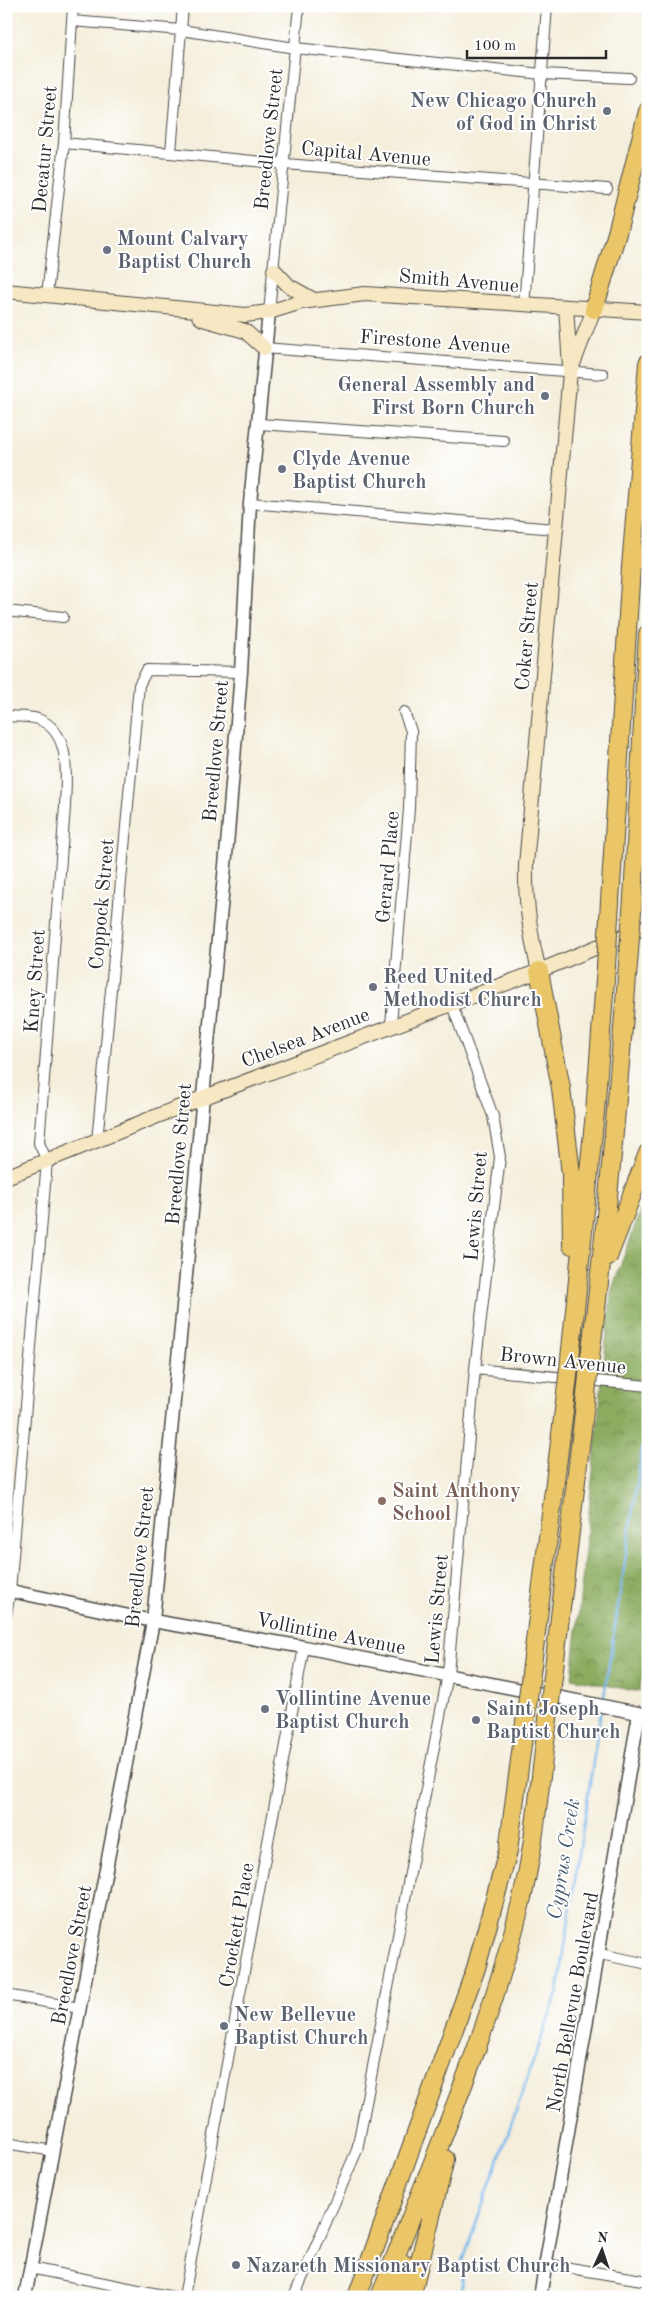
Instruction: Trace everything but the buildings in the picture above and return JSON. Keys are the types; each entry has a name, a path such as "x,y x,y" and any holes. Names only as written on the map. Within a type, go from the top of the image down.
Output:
{"highway":[{"path":"594,308 617,233 648,111"},
{"path":"357,2297 476,1968 508,1852 565,1402 595,1112 606,967 630,567 648,363"},
{"path":"380,2297 462,2089 498,1988 521,1904 554,1668 601,1274 633,898 648,634"},
{"path":"540,971 561,1088 571,1174 573,1330"},
{"path":"601,1274 648,1153"},
{"path":"411,2297 462,2089"},
{"path":"395,2297 451,2119"}],"main road":[{"path":"274,270 289,286 314,300"},
{"path":"6,291 245,315 269,312"},
{"name":"Smith Avenue","path":"269,312 314,300 343,295 388,294 524,306 648,312"},
{"path":"566,307 570,372"},
{"name":"Coker Street","path":"540,971 533,946 525,901 526,866 570,372 594,308"},
{"path":"193,310 203,319 245,331 264,348"},
{"name":"Chelsea Avenue","path":"6,1178 202,1098 451,1002 540,971 648,926"}],"street":[{"name":"Decatur Street","path":"47,295 64,143 73,6"},
{"path":"171,152 183,6"},
{"name":"Breedlove Street","path":"25,2297 153,1621 228,834 250,503 259,424 264,348 285,164 299,6"},
{"path":"524,306 547,6"},
{"path":"72,21 181,30 296,48 542,74 629,78"},
{"name":"Capital Avenue","path":"64,143 285,164 606,189"},
{"name":"Firestone Avenue","path":"264,348 603,374"},
{"path":"259,424 504,441"},
{"path":"250,503 555,529"},
{"path":"6,611 62,617"},
{"name":"Coppock Street","path":"97,1142 139,685 147,670 240,672"},
{"name":"Gerard Place","path":"391,1025 409,809 411,731 404,712"},
{"name":"Kney Street","path":"6,716 36,719 54,728 62,746 66,768 65,807 39,1143 47,1162 6,1614"},
{"name":"Lewis Street","path":"294,2297 357,2150 448,1674 475,1369 500,1157 493,1116 451,1002"},
{"name":"Brown Avenue","path":"475,1369 646,1386"},
{"name":"Vollintine Avenue","path":"8,1591 153,1621 448,1674 643,1714"},
{"name":"Crockett Place","path":"184,2297 304,1647"},
{"name":"North Bellevue Boulevard","path":"540,2297 643,1714"},
{"path":"600,1954 648,1964"},
{"path":"6,1995 80,2008"},
{"path":"6,2143 53,2151"},
{"path":"546,2264 648,2281"},
{"path":"30,2268 173,2297"}],"green space":[{"path":"648,1189 648,1644 639,1692 572,1678 611,1292"}],"waterway":[{"name":"Cyprus Creek","path":"603,1703 648,1412"},
{"name":"Cyprus Creek","path":"462,2297 463,2261 558,1991 601,1710"}],"place":[{"name":"New Chicago Church of God in Christ","path":"607,111"},
{"name":"Mount Calvary Baptist Church","path":"107,250"},
{"name":"General Assembly and First Born Church","path":"545,396"},
{"name":"Clyde Avenue Baptist Church","path":"282,469"},
{"name":"Reed United Methodist Church","path":"373,987"},
{"name":"Saint Anthony School","path":"382,1501"},
{"name":"Vollintine Avenue Baptist Church","path":"265,1709"},
{"name":"Saint Joseph Baptist Church","path":"476,1720"},
{"name":"New Bellevue Baptist Church","path":"224,2026"},
{"name":"Nazareth Missionary Baptist Church","path":"236,2265"}]}
